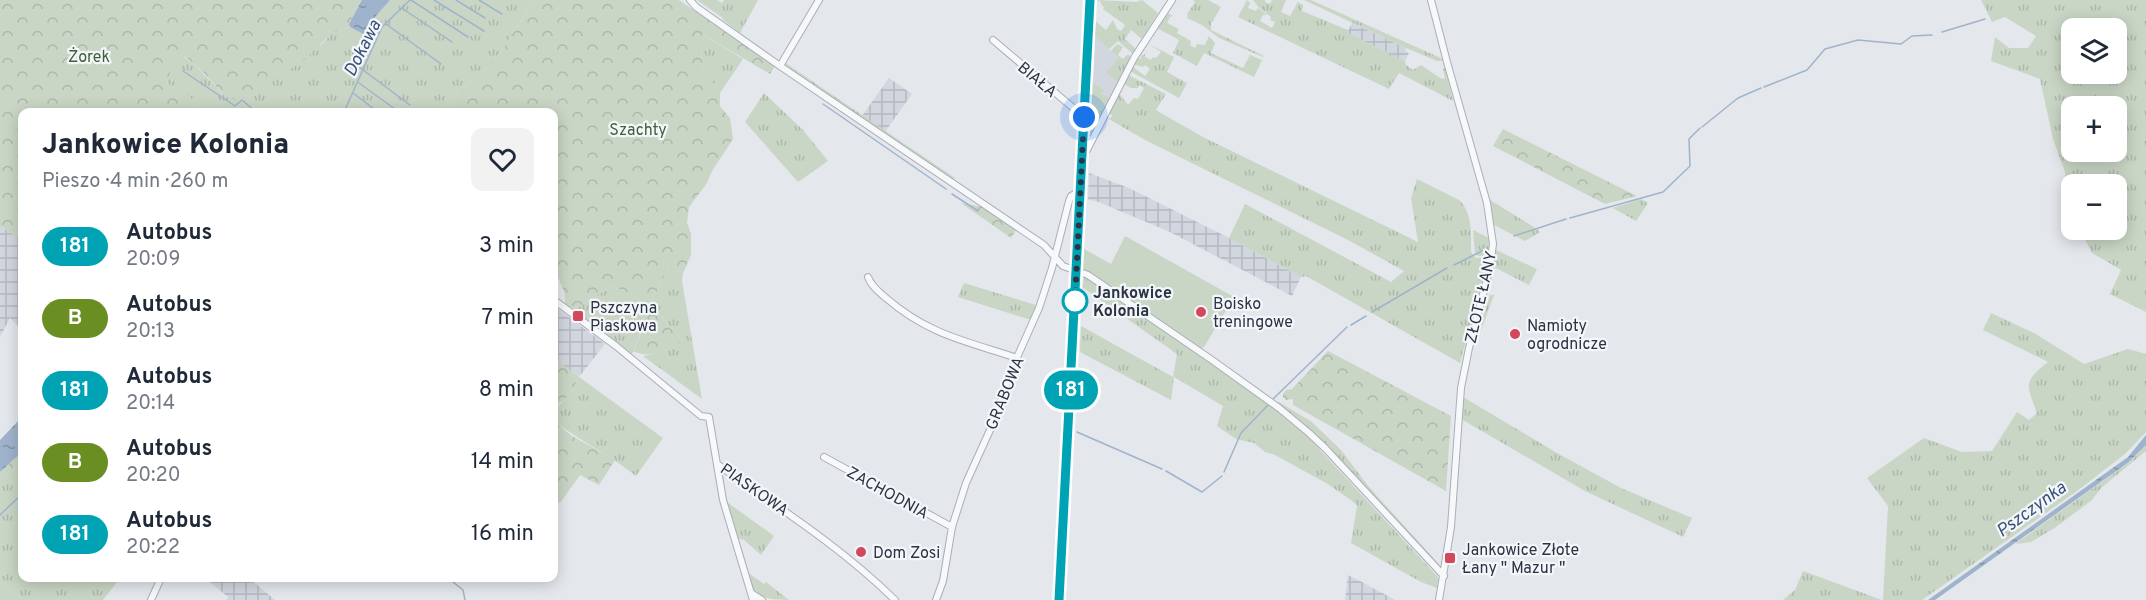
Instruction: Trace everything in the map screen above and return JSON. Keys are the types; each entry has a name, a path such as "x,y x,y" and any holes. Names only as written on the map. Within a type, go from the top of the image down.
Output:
{"main road":[{"path":"1059,600 1090,0"}],"street":[{"path":"690,0 780,66 1044,245 1063,266 1088,275 1279,408 1325,448 1444,576"},
{"path":"780,66 819,0"},
{"path":"1083,153 1087,150 1134,57 1172,0"},
{"name":"ZŁOTE ŁANY","path":"1431,0 1487,203 1493,244 1490,268 1460,392 1451,527 1440,600"},
{"name":"BIAŁA","path":"993,40 1084,117"},
{"name":"GRABOWA","path":"936,600 943,581 952,527 966,483 995,419 1011,371 1039,308 1069,201 1071,196 1080,191"},
{"path":"868,277 877,289 919,322 943,335 1017,358"},
{"name":"PIASKOWA","path":"558,303 616,346 701,416 708,417 717,464 814,531 895,600"},
{"name":"ZACHODNIA","path":"824,457 952,527"},
{"path":"717,464 723,500 753,600"},
{"path":"151,600 159,582"},
{"path":"751,593 762,600"}],"shaded area":[{"path":"1352,23 1406,48 1405,51 1409,53 1405,61 1347,33"},
{"path":"1095,37 1127,65 1090,140 1094,61"},
{"path":"889,78 912,94 885,132 862,116"},
{"path":"1089,173 1129,188 1301,277 1292,296 1170,232 1096,201 1088,200"},
{"path":"2,227 18,238 18,326 10,318 0,337 0,228"},
{"path":"558,309 605,344 579,377 558,361"},
{"path":"1348,575 1362,582 1395,600 1345,600"},
{"path":"210,582 254,582 275,600 226,600 228,597"}],"green space":[{"name":"Żorek","path":"0,0 362,0 349,24 350,27 332,33 304,60 260,90 237,100 226,97 187,58 175,52 167,84 187,95 199,108 18,108 18,238 2,227 0,228"},
{"path":"390,0 534,0 502,50 481,75 457,93 447,108 199,108 187,95 167,84 175,51 196,66 226,97 322,44 332,33 350,27 365,35 376,16"},
{"name":"Szachty","path":"534,0 679,0 775,66 770,74 702,34 702,65 707,77 720,88 720,106 730,118 733,139 712,171 707,183 689,207 687,223 691,234 691,255 683,273 669,266 651,303 683,340 672,348 652,354 633,351 641,333 644,312 639,300 614,287 605,290 569,313 564,308 564,293 558,278 558,108 447,108 457,93 481,75 502,50"},
{"path":"697,0 717,0 722,3 724,0 758,0 740,33"},
{"path":"1097,0 1136,2 1142,0 1158,13 1142,39 1131,30 1125,39 1136,49 1133,54 1118,41 1109,49 1095,37 1093,61 1090,62 1093,11 1093,19 1106,30 1113,20 1117,29 1121,31 1125,25 1103,9 1101,2"},
{"path":"1193,0 1208,0 1221,7 1211,24 1211,30 1264,56 1219,38 1202,25 1187,18 1195,2"},
{"path":"1247,0 1250,3 1248,8 1256,11 1258,8 1267,15 1263,15 1260,21 1272,28 1275,22 1270,20 1271,17 1253,0 1265,0 1270,4 1272,0 1286,0 1281,12 1290,16 1298,2 1303,5 1302,11 1348,30 1348,33 1405,61 1406,65 1413,70 1421,65 1442,79 1445,78 1443,69 1445,68 1453,101 1399,73 1389,89 1238,17"},
{"path":"1304,0 1311,0 1443,59 1443,61 1437,61 1406,48"},
{"path":"1981,0 2146,0 2146,312 2110,294 2121,270 2092,253 2085,240 2127,240 2127,174 2065,174 2061,162 2127,162 2127,96 2061,96 2061,161 2053,139 2040,79 1991,61 1995,37 2009,48 2028,48 2036,36 2005,17 1992,22"},
{"path":"1166,12 1173,16 1167,23 1179,29 1177,33 1191,41 1190,45 1195,48 1197,44 1205,45 1209,36 1215,43 1211,53 1243,68 1250,55 1262,60 1254,77 1204,53 1197,66 1173,53 1179,40 1155,27"},
{"path":"702,34 743,59 718,96 714,84 705,75 703,68"},
{"path":"1147,43 1174,57 1167,72 1187,83 1179,98 1130,71 1133,67 1145,76 1150,69 1145,65 1143,67 1133,64 1137,57 1141,59 1141,56 1145,54 1145,57 1151,60 1161,52"},
{"path":"1117,44 1123,47 1118,55 1123,59 1128,54 1131,57 1118,83 1106,72 1119,58 1111,51"},
{"path":"784,62 955,178 953,180 782,66"},
{"path":"1090,67 1093,69 1093,83 1104,90 1101,93 1110,99 1089,144 1086,144"},
{"path":"1128,75 1166,94 1156,110 1159,112 1203,137 1418,242 1411,198 1417,179 1459,200 1464,205 1469,218 1471,252 1476,258 1487,257 1460,363 1306,276 1301,277 1229,238 1245,204 1391,282 1404,271 1350,241 1147,141 1107,118 1111,118 1112,115 1109,113 1119,93 1128,105 1134,98 1138,99 1144,88 1139,85 1138,88 1131,88 1124,84"},
{"path":"764,93 803,130 828,161 798,182 745,122"},
{"path":"1503,129 1637,196 1605,204 1493,146"},
{"path":"1641,199 1648,203 1636,221 1613,208"},
{"path":"1490,200 1540,232 1525,241 1494,225"},
{"path":"961,203 983,207 1016,230 1011,238"},
{"path":"1473,230 1489,238 1488,255 1475,254"},
{"path":"1125,236 1234,297 1204,347 1201,349 1149,313 1081,271 1084,249 1111,264"},
{"path":"1496,250 1537,269 1529,285 1494,267"},
{"path":"669,266 683,273 682,281 702,399 643,356 669,349 683,340 651,303"},
{"path":"1085,276 1214,365 1308,437 1438,577 1437,588 1421,582 1351,543 1357,506 1354,502 1326,483 1275,455 1265,452 1254,443 1236,439 1217,426 1223,406 1174,377 1171,400 1080,352 1081,326 1173,377 1177,354 1082,287"},
{"path":"964,283 1039,306 1034,321 958,297"},
{"path":"614,287 634,296 643,306 642,329 630,358 569,313 605,290"},
{"path":"1490,295 1494,295 1476,344 1476,339"},
{"path":"1991,313 2034,333 2084,364 2128,349 2146,354 2146,432 2125,454 2077,491 1922,600 1883,600 1888,506 1867,478 1924,438 1962,452 1992,451 2017,412 2029,420 2037,413 2029,384 2034,374 2048,362 1983,330"},
{"path":"1328,351 1451,416 1446,491 1293,405 1293,399 1286,400 1283,397 1286,390 1292,389"},
{"path":"558,361 579,377 569,396 559,404"},
{"path":"579,377 663,438 636,476 558,424 558,406 569,396"},
{"path":"1463,397 1621,488 1692,518 1683,537 1585,491 1461,419"},
{"path":"1279,402 1312,422 1341,450 1369,487 1438,563 1439,569 1308,429 1277,403"},
{"path":"558,424 572,436 615,460 599,485 580,475 560,503 558,501"},
{"path":"2146,445 2146,451 2101,488 2092,500 2056,527 2031,542 2015,544 2131,461"},
{"path":"18,456 18,467 0,481 0,472"},
{"path":"18,467 18,582 117,582 103,600 0,600 0,481"},
{"path":"724,500 774,536 761,555 744,540 737,538"},
{"path":"1803,571 1882,600 1783,600 1795,590"},
{"path":"747,572 764,584 766,582 789,600 761,596 752,587"}],"water":[{"path":"362,0 390,0 376,16 365,35 350,27 349,24"},
{"path":"18,421 18,456 0,472 0,440"},
{"path":"2146,435 2146,445 2129,462 1935,600 1928,600 2128,457"}],"waterway":[{"name":"Dokawa","path":"346,108 382,27 410,0"},
{"path":"411,0 468,37"},
{"path":"434,0 484,31"},
{"path":"456,0 485,18"},
{"path":"479,0 502,14"},
{"path":"403,9 452,42"},
{"path":"1942,32 1985,19"},
{"path":"386,24 441,64"},
{"path":"1764,87 1807,70 1825,49 1858,40 1901,44 1912,36 1932,35"},
{"path":"351,61 410,105"},
{"path":"183,71 235,106 242,100 251,108"},
{"path":"359,83 393,108"},
{"path":"1702,127 1738,98 1761,88"},
{"path":"353,93 373,108"},
{"path":"823,104 946,189"},
{"path":"1570,218 1663,192 1690,166 1689,139 1700,128"},
{"path":"952,194 978,211"},
{"path":"1514,236 1566,219"},
{"path":"1454,265 1484,250"},
{"path":"1372,312 1447,268"},
{"path":"1351,325 1366,316"},
{"path":"1273,399 1347,327"},
{"path":"1224,472 1241,433 1268,405"},
{"path":"1077,432 1162,469"},
{"path":"1166,471 1202,492 1222,476"},
{"name":"Dokawa","path":"0,515 18,498"},
{"path":"453,582 463,590 465,600"}],"bus line":[{"name":"181","path":"1059,600 1090,0"}],"place":[{"name":"Jankowice Kolonia","path":"1075,301"},
{"name":"Boisko treningowe","path":"1201,312"},
{"name":"Pszczyna Piaskowa","path":"578,316"},
{"name":"Namioty ogrodnicze","path":"1515,334"},
{"name":"Dom Zosi","path":"861,552"},
{"name":"Jankowice Złote Łany \" Mazur \"","path":"1450,558"}],"route":[{"path":"1075,301 1084,117"}],"water label":[{"name":"Pszczynka","path":"2031,509"}]}
